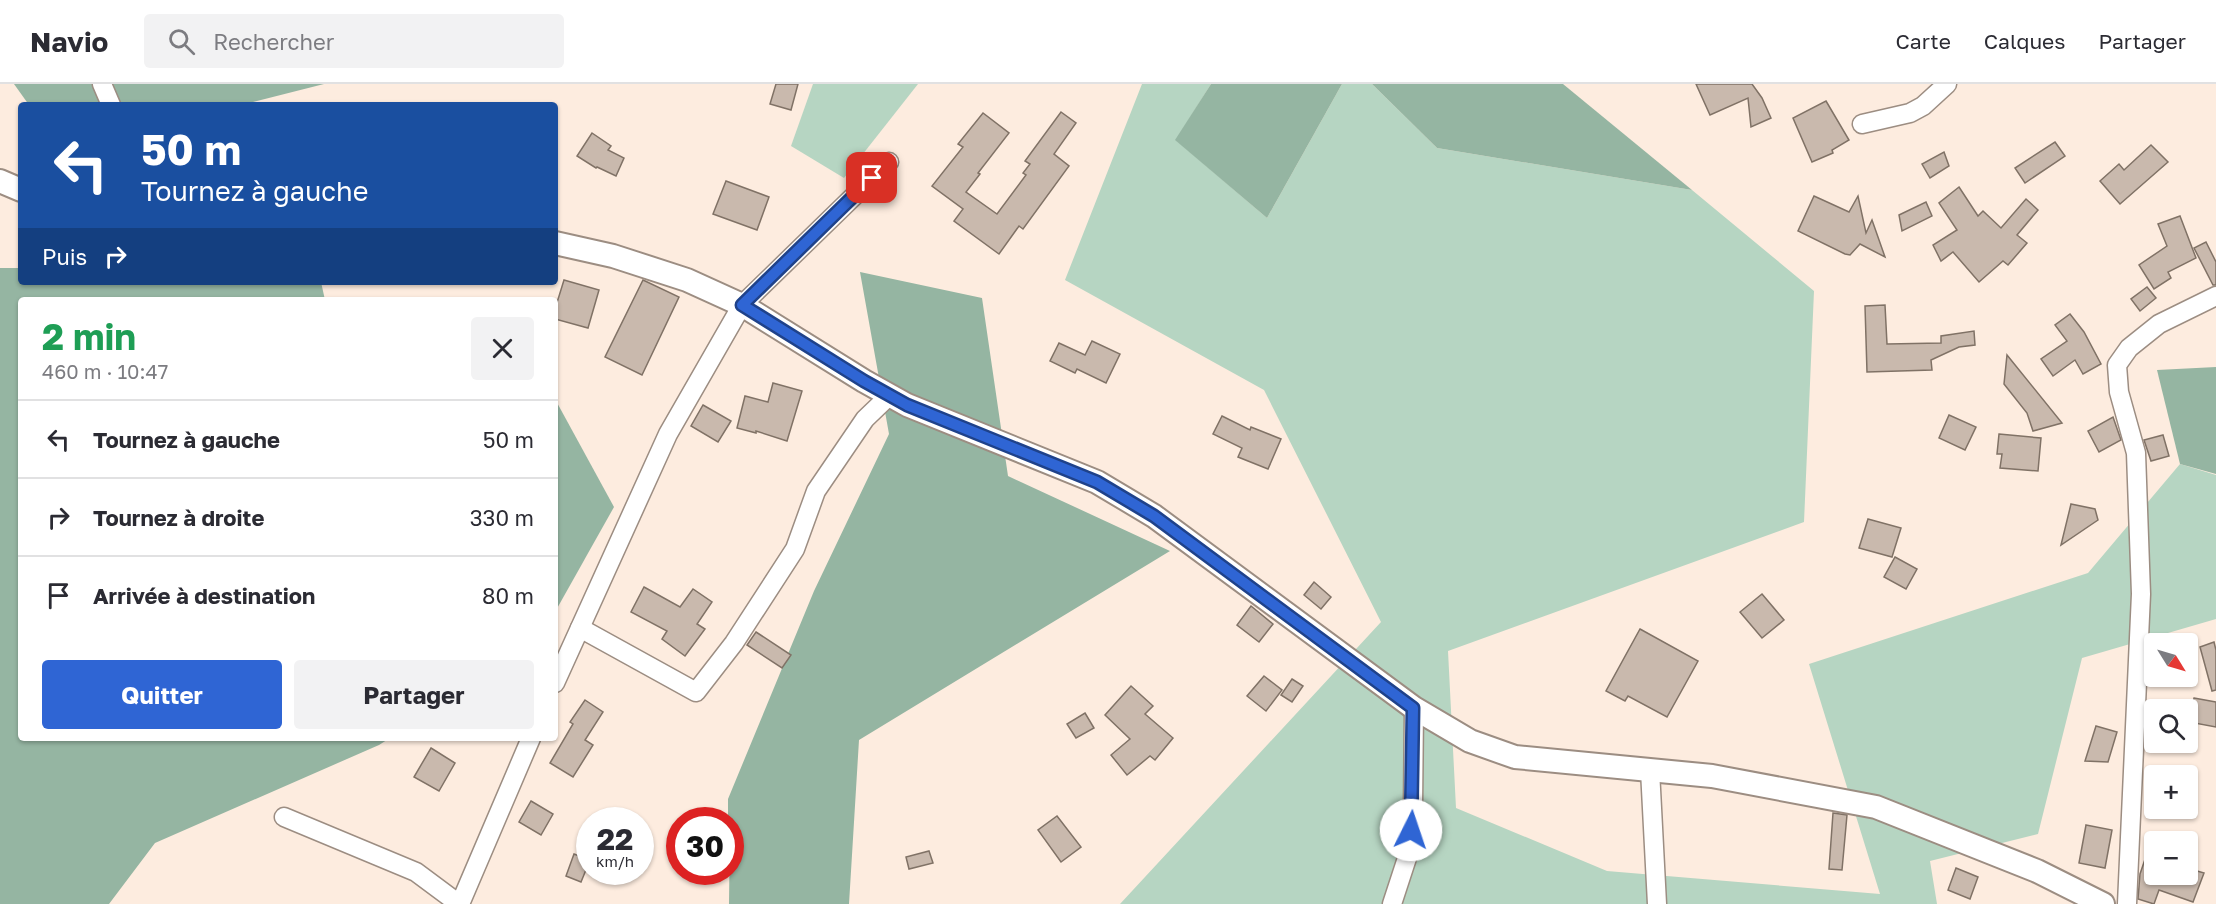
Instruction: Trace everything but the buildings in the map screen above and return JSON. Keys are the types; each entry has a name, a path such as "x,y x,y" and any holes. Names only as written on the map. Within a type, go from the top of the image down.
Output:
{"street":[{"path":"102,84 110,102"},
{"path":"1862,124 1910,113 1923,106 1947,84"},
{"path":"558,676 668,434 742,305 888,162"},
{"path":"0,181 18,189"},
{"path":"558,244 613,256 687,280 742,305 907,405 1097,482 1154,516 1413,708 1470,741 1515,757 1712,776 1876,807 2027,867 2103,904"},
{"path":"2127,904 2141,594 2136,453 2119,392 2117,365 2128,348 2159,324 2216,296"},
{"path":"580,628 696,692 734,643 795,549 816,491 865,419 890,395"},
{"path":"1392,904 1409,852 1413,807 1413,708"},
{"path":"284,817 416,872 460,904 530,741"},
{"path":"1650,770 1656,904"}],"green space":[{"path":"14,84 324,84 253,102 27,102"},
{"path":"813,84 918,84 844,178 791,146"},
{"path":"1142,84 1211,84 1176,140 1267,218 1342,84 1372,84 1437,148 1692,190 1814,291 1804,522 1448,651 1456,808 1607,871 1880,894 1809,664 2088,573 2180,464 2216,475 2216,619 2168,633 2144,633 2144,640 2082,658 2038,834 1930,861 1937,904 1120,904 1381,622 1264,390 1065,280"},
{"path":"1211,84 1342,84 1267,218 1175,140"},
{"path":"1372,84 1563,84 1692,190 1437,148"},
{"path":"0,268 18,268 18,285 322,285 324,297 18,297 18,741 385,741 155,843 109,904 0,904"},
{"path":"860,272 982,298 1008,476 1170,551 859,740 849,904 729,904 729,885 744,885 744,807 728,807 728,799 814,591 889,434"},
{"path":"2216,367 2216,474 2180,464 2157,370"},
{"path":"558,404 614,507 558,607"}],"route":[{"path":"872,178 742,305 907,405 1097,482 1154,516 1413,708 1411,830"}]}
